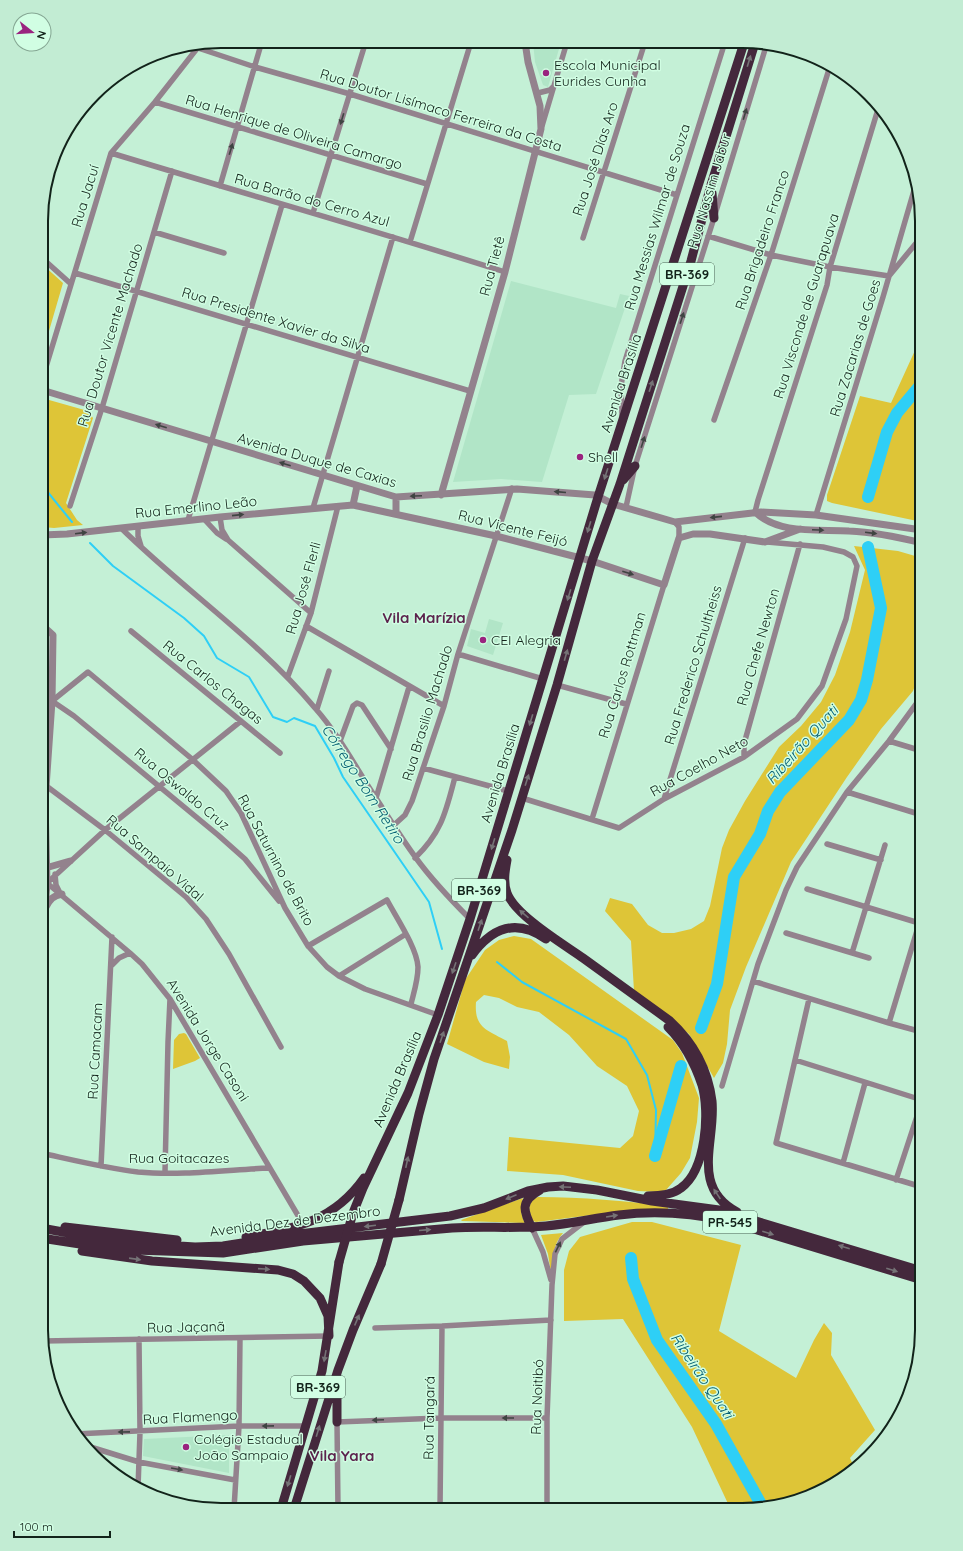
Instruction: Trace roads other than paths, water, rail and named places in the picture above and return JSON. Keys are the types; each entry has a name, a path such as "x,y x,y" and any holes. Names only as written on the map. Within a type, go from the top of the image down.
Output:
{"highway":[{"name":"Avenida Brasília","path":"283,1503 307,1426 322,1371 329,1336 339,1262 353,1213 408,1094 438,1015 470,919 598,497 742,48"},
{"name":"Avenida Brasília","path":"296,1503 338,1370 381,1264 399,1200 428,1080 512,830 557,685 592,562 620,484 691,261 711,186 752,48"},
{"path":"711,186 714,218"},
{"path":"620,484 635,466"},
{"path":"512,830 504,880 506,893 520,912 541,929 670,1021 692,1046 704,1070 712,1101 712,1126 708,1163 709,1178 715,1193 720,1199 733,1210 747,1217"},
{"path":"467,962 478,948 495,932 504,928 526,928 539,934 666,1025 674,1033 693,1062 702,1086 706,1110 702,1150 689,1180 676,1191 660,1196 629,1196"},
{"path":"48,1225 203,1242 235,1239 303,1224 332,1211 361,1183 375,1164"},
{"path":"532,1228 524,1212 525,1204 534,1193 548,1187"},
{"name":"PR-545","path":"548,1187 576,1187 719,1210 747,1217 915,1269"},
{"name":"Avenida Dez de Dezembro","path":"48,1229 133,1243 196,1247 223,1246 299,1234 450,1216 484,1208 518,1193 548,1187"},
{"name":"PR-545","path":"532,1228 563,1225 618,1215 651,1212 704,1216 738,1224 915,1278"},
{"name":"Avenida Dez de Dezembro","path":"48,1239 134,1250 223,1253 303,1241 452,1228 532,1228"},
{"path":"48,1243 95,1253 152,1261 278,1270 293,1274 304,1281 320,1298 325,1306 328,1316 329,1336"},
{"path":"337,1422 338,1370"}],"street":[{"path":"220,186 260,48"},
{"path":"313,213 364,48"},
{"path":"410,242 469,48"},
{"name":"Rua Tietê","path":"441,495 505,272 541,129 540,93 528,62 526,48"},
{"path":"541,129 566,48"},
{"name":"Rua José Días Aro","path":"583,238 643,48"},
{"name":"Rua Messias Wilmar de Souza","path":"622,424 621,386 624,361 723,48"},
{"name":"Rua Jacuí","path":"48,360 111,153 155,102 197,49"},
{"name":"Rua Doutor Lisímaco Ferreira da Costa","path":"203,49 255,67 350,94 677,195"},
{"name":"Rua Nassim Jabur","path":"626,507 635,466 714,218 765,49"},
{"name":"Rua Brigadeiro Franco","path":"714,420 771,256 828,71"},
{"path":"540,93 554,86"},
{"path":"540,93 551,96"},
{"name":"Rua Henrique de Oliveira Camargo","path":"155,102 237,128 427,184"},
{"path":"540,106 548,109"},
{"name":"Rua Visconde de Guarapuava","path":"755,512 827,285 830,267 877,113"},
{"name":"Rua Barão do Cerro Azul","path":"111,153 410,242 505,272"},
{"name":"Rua Doutor Vicente Machado","path":"70,506 102,408 172,172"},
{"name":"Rua Zacarias de Goes","path":"816,516 913,194"},
{"path":"188,520 213,442 282,205"},
{"path":"154,232 224,253"},
{"path":"708,236 771,256 889,276 915,244"},
{"path":"313,508 393,237"},
{"path":"48,263 71,284"},
{"name":"Rua Presidente Xavier da Silva","path":"75,273 470,391"},
{"name":"Avenida Duque de Caxias","path":"48,392 322,476 396,497 441,495 512,488 595,495 613,504 675,522 755,512 816,516 915,529"},
{"path":"353,505 356,486"},
{"name":"Rua Brasilio Machado","path":"394,825 409,808 444,706 458,654 512,488"},
{"path":"396,497 396,514"},
{"name":"Rua Emerlino Leão","path":"48,535 353,505"},
{"name":"Rua Vicente Feijó","path":"353,505 496,536 580,558 664,585"},
{"name":"Rua José FIerli","path":"288,676 310,613 338,506"},
{"path":"755,512 763,520 772,524 800,529 849,531 893,536 915,541"},
{"path":"220,517 222,530 228,540"},
{"path":"204,519 217,533 228,540 310,613"},
{"path":"675,522 678,527 679,538 693,534 710,534 765,542 800,544"},
{"path":"138,526 138,536 142,548"},
{"path":"121,528 288,676 317,709 340,741 416,858 444,892 470,919"},
{"path":"765,542 800,529"},
{"name":"Rua Carlos Rottman","path":"592,819 626,704 679,538"},
{"name":"Rua Frederico Schultheiss","path":"664,799 745,538"},
{"name":"Rua Coelho Neto","path":"592,819 619,828 664,799 744,757 797,719 822,686 846,619 857,566 853,556 844,552 800,544"},
{"name":"Rua Chefe Newton","path":"744,757 744,744 800,544"},
{"path":"306,626 444,706"},
{"path":"48,630 53,635 52,701 48,749"},
{"name":"Rua Carlos Chagas","path":"131,631 280,753"},
{"path":"458,654 543,679"},
{"path":"317,709 329,671"},
{"name":"Rua Saturnino de Brito","path":"52,701 88,672 192,759 226,791 241,813 285,908 308,946 326,967 338,976 372,991 438,1015"},
{"path":"557,685 626,704"},
{"path":"376,798 410,687"},
{"path":"48,701 52,701"},
{"name":"Rua Oswaldo Cruz","path":"52,701 80,720 218,835 245,859 285,908"},
{"path":"340,741 353,706 357,703 362,706 391,749"},
{"path":"722,1086 753,981 786,890 797,868 848,792 915,706"},
{"path":"48,878 192,759 241,721"},
{"path":"889,741 915,749"},
{"path":"423,768 508,791"},
{"path":"416,858 437,833 444,817 455,777"},
{"name":"Rua Sampaio Vidal","path":"48,787 105,830 186,897 206,919 229,954 281,1047"},
{"path":"848,792 915,814"},
{"path":"522,798 592,819"},
{"path":"827,844 881,860"},
{"path":"852,953 885,845"},
{"path":"48,868 70,860"},
{"path":"48,905 51,899 62,894 56,884 55,874"},
{"name":"Avenida Jorge Casoni","path":"48,884 62,894 142,964 170,999 303,1224"},
{"path":"807,889 915,922"},
{"path":"308,946 387,900 415,952 418,967 417,980 411,1004"},
{"path":"786,933 869,958"},
{"path":"338,976 406,934"},
{"path":"889,1023 915,936"},
{"name":"Rua Camacam","path":"101,1166 112,937"},
{"path":"111,966 119,958 130,953"},
{"path":"753,981 915,1030"},
{"path":"165,1172 170,999"},
{"path":"810,999 776,1143 915,1185"},
{"path":"796,1060 915,1099"},
{"path":"843,1163 865,1083"},
{"path":"896,1180 915,1122"},
{"name":"Rua Goitacazes","path":"48,1155 101,1166 139,1172 269,1168"},
{"name":"Rua Noitibó","path":"547,1503 547,1418 552,1320 552,1284 555,1254 560,1243 567,1234 587,1220"},
{"name":"Rua Noitibó","path":"532,1228 544,1252 552,1284"},
{"path":"375,1328 552,1320"},
{"name":"Rua Tangará","path":"440,1503 442,1326"},
{"name":"Rua Jaçanã","path":"48,1341 329,1336"},
{"path":"234,1503 239,1426 240,1338"},
{"path":"138,1482 140,1432 139,1339"},
{"path":"338,1503 337,1422 441,1418 547,1418"},
{"name":"Rua Flamengo","path":"83,1433 140,1432 239,1426 307,1426"},
{"path":"86,1437 88,1433"},
{"path":"95,1448 138,1462 235,1480"}],"waterway":[{"name":"Ribeirão Quati","path":"868,497 887,432 897,413 915,391"},
{"name":"Córrego Bom Retiro","path":"48,492 72,522"},
{"name":"Córrego Bom Retiro","path":"90,543 113,566 184,618 204,636 217,658 249,677 273,717 287,722 294,718 315,726 334,758 343,777 429,902 442,949"},
{"name":"Ribeirão Quati","path":"701,1028 717,984 734,877 760,834 768,811 780,792 849,720 861,700 867,680 881,608 868,547"},
{"name":"Córrego Bom Retiro","path":"497,962 522,982 626,1039 647,1075 656,1110 655,1156"},
{"name":"Ribeirão Quati","path":"655,1156 681,1066"},
{"name":"Ribeirão Quati","path":"631,1258 633,1279 657,1340 716,1424 760,1502"}],"place":[{"name":"Escola Municipal Eurides Cunha","path":"546,73"},
{"name":"Shell","path":"580,457"},
{"name":"CEI Alegria","path":"483,640"},
{"name":"Colégio Estadual João Sampaio","path":"186,1447"}],"district":[{"name":"Vila Marízia","path":"424,618"},
{"name":"Vila Yara","path":"342,1456"}]}
